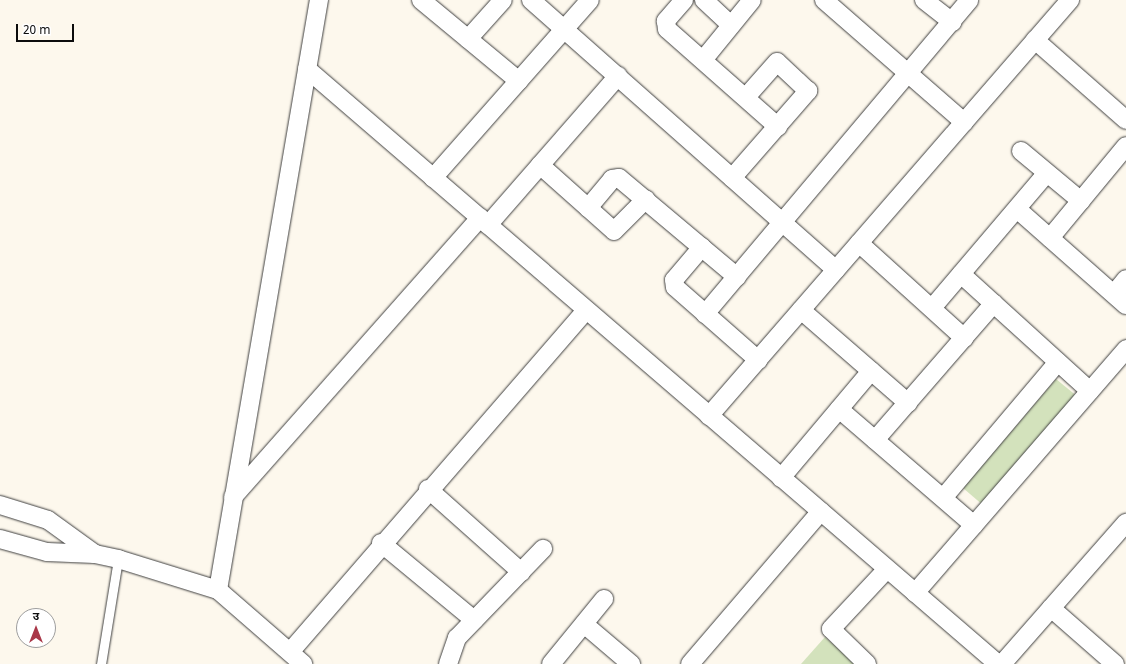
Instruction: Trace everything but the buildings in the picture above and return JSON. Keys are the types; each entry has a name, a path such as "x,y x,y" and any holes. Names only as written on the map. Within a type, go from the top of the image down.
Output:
{"street":[{"path":"218,590 319,0"},
{"path":"468,39 503,0"},
{"path":"531,0 836,270"},
{"path":"434,178 590,0"},
{"path":"684,0 665,26 778,127"},
{"path":"704,0 731,25"},
{"path":"703,60 752,0"},
{"path":"824,0 964,122"},
{"path":"924,0 952,22"},
{"path":"704,314 783,223 969,0"},
{"path":"709,416 1070,0"},
{"path":"433,4 468,39 519,81"},
{"path":"1035,40 1126,120"},
{"path":"732,178 806,95 806,86 777,62 746,97"},
{"path":"307,69 998,664"},
{"path":"233,497 484,222 540,165 618,76"},
{"path":"1050,238 1126,146"},
{"path":"1021,151 1080,201"},
{"path":"540,165 615,231 646,200"},
{"path":"932,308 1047,173"},
{"path":"588,208 615,177 646,200 737,277"},
{"path":"1017,209 1120,299 1126,279"},
{"path":"859,243 964,338"},
{"path":"702,247 674,282 704,314 758,360"},
{"path":"961,274 1090,391"},
{"path":"875,440 994,303"},
{"path":"0,539 47,552 95,554 118,558 218,590 296,658 381,542 586,310"},
{"path":"801,310 908,403"},
{"path":"916,593 1126,349"},
{"path":"943,498 1058,362"},
{"path":"781,478 871,370"},
{"path":"838,409 974,525"},
{"path":"428,489 521,572"},
{"path":"0,505 48,520 95,554"},
{"path":"694,662 821,512"},
{"path":"1002,664 1126,524"},
{"path":"381,542 474,620"},
{"path":"448,664 451,648 474,620 543,549"},
{"path":"867,664 831,629 888,569"},
{"path":"551,664 604,599"},
{"path":"1051,608 1115,664"},
{"path":"584,624 631,664"}],"lane":[{"path":"101,664 118,558"}],"green space":[{"path":"1056,379 1078,397 984,506 963,488"},
{"path":"825,637 856,664 801,664"}]}
